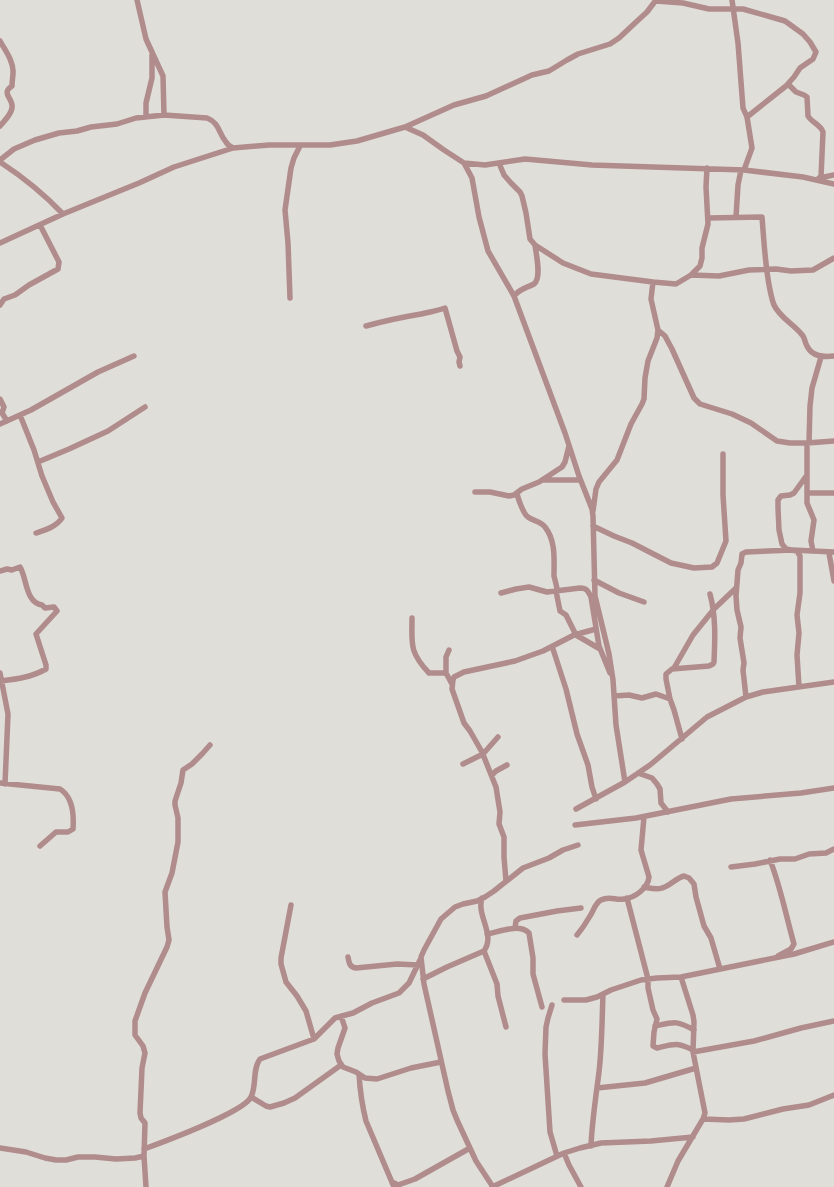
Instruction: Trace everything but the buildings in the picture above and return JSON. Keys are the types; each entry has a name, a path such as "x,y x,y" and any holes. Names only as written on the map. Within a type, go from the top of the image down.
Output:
{"street":[{"path":"137,0 146,38 163,76 164,115"},
{"path":"0,243 174,167 233,148 269,145 330,145 356,141 405,127 454,105 486,96 532,75 549,71 578,54 610,44 636,23 656,0 683,3 709,9 748,10 785,21 803,34 810,42 816,52 813,59 800,68 788,84 747,117"},
{"path":"732,0 744,108 752,148 742,170 738,185 736,217"},
{"path":"0,41 9,59 13,73 12,86 6,91 12,108 0,126"},
{"path":"146,117 146,103 152,78 152,52"},
{"path":"788,84 796,92 807,97 807,114 823,132 821,177"},
{"path":"63,214 47,198 0,161 14,149 50,136 120,123 136,118 164,115 212,120 220,130 225,142 233,148"},
{"path":"405,127 423,135 464,163 485,165 525,159 592,165 707,168 742,170 834,184"},
{"path":"290,298 285,210 291,168 300,146"},
{"path":"464,163 472,178 479,217 488,251 514,296 593,516"},
{"path":"499,163 504,175 522,196 530,239 535,245 563,263 591,274 676,284 691,275 700,266 708,218 707,168"},
{"path":"810,179 834,175"},
{"path":"708,218 762,216 767,278 773,304 782,316 802,335 811,351 821,356 834,356"},
{"path":"0,305 4,299 15,295 58,269 59,262 40,224"},
{"path":"514,296 520,289 534,284 537,280 538,269 535,245"},
{"path":"691,275 719,276 749,270 766,269 813,270 834,258"},
{"path":"626,782 616,725 609,654 595,596 593,516 596,489 599,482 617,460 631,424 644,399 648,361 657,338 658,330 650,299 653,282"},
{"path":"366,326 423,313 436,312 445,308 460,357 460,366"},
{"path":"658,330 665,336 698,403 732,414 750,423 777,441 790,443 834,441"},
{"path":"0,424 64,393 98,372 134,356"},
{"path":"813,551 811,540 814,520 807,504 808,443 812,388 821,356"},
{"path":"0,399 4,407 2,413 7,421"},
{"path":"38,462 108,431 145,408"},
{"path":"20,415 42,476 62,519 54,526 36,533"},
{"path":"475,492 514,495 562,467 569,445"},
{"path":"593,526 632,543 671,564 694,568 712,567 717,563 726,541 723,454"},
{"path":"799,687 797,614 800,556 797,552 786,549 782,544 778,519 778,500 781,496 794,493 807,475"},
{"path":"542,480 580,480"},
{"path":"516,493 518,501 527,517 544,526 551,539 554,550 554,575 560,611 566,615 576,635 600,649"},
{"path":"807,493 834,493"},
{"path":"746,697 736,588 738,570 744,553 792,550 831,552 834,581"},
{"path":"0,571 20,567 29,593 36,602 42,604 45,608 55,607 57,611 36,634 46,669 25,678 1,681"},
{"path":"594,580 619,593 644,602"},
{"path":"501,593 529,587 547,592 580,588 588,590 591,597 600,649 613,680"},
{"path":"674,668 692,635 714,609 736,588"},
{"path":"682,739 670,699 666,674 674,668 709,666 713,664 715,649 714,609 710,594"},
{"path":"412,618 413,649 415,655 429,673 446,673"},
{"path":"452,685 454,677 464,672 515,661 543,651 576,635 596,629"},
{"path":"552,646 596,798"},
{"path":"448,650 446,673 452,685 464,723 483,754 496,787 500,812 499,824 504,836 506,882"},
{"path":"0,673 8,714 2,783 60,789 64,791 73,811 72,829 68,832 56,832 40,846"},
{"path":"576,809 626,782 682,739 701,721 746,697 834,682"},
{"path":"614,696 630,695 642,698 656,694 670,699"},
{"path":"463,764 483,754 498,737"},
{"path":"146,1187 145,1123 140,1113 142,1068 145,1053 143,1046 135,1036 135,1021 145,993 168,947 166,892 178,842 178,818 175,805 181,784 182,772 210,745"},
{"path":"492,775 496,770 507,766"},
{"path":"638,773 652,778 660,790 661,803 668,812"},
{"path":"575,825 668,812 731,799 834,788"},
{"path":"577,935 583,929 598,902 608,898 623,900 637,894 650,879 641,850 644,816"},
{"path":"0,1148 26,1152 56,1160 66,1160 78,1156 116,1159 135,1158 238,1109 251,1097 256,1066 260,1059 314,1039 333,1019 353,1013 399,993 409,983 441,919 455,907 482,898 523,868 578,845"},
{"path":"731,867 785,858 795,859 809,854 826,853 834,849"},
{"path":"770,860 786,908 794,944 791,948 774,958"},
{"path":"644,888 663,888 684,876 693,882 704,926 711,938 720,969"},
{"path":"423,979 484,951 488,944 486,924 481,913 482,898"},
{"path":"627,898 648,979 653,1010 657,1019 653,1037 653,1046 655,1048 682,1044 693,1051 754,1041 834,1021"},
{"path":"291,905 281,964 287,984 306,1011 314,1039"},
{"path":"515,928 516,921 520,918 581,908"},
{"path":"487,934 515,928 524,929 528,933 533,958 533,974 542,1007"},
{"path":"564,1000 583,1001 648,979 682,977 794,954 834,943"},
{"path":"484,951 497,984 506,1027"},
{"path":"348,957 351,967 356,968 418,964"},
{"path":"421,957 423,979 453,1110 476,1161 492,1187 564,1153 601,1143 693,1137"},
{"path":"667,1187 678,1161 703,1119 704,1113 693,1051 693,1015 682,977"},
{"path":"591,1146 602,1033 603,994"},
{"path":"552,1005 546,1028 545,1054 550,1132 558,1156"},
{"path":"341,1016 345,1028 337,1051 339,1061 341,1065 365,1078 378,1079 411,1068 441,1062"},
{"path":"655,1026 673,1022 694,1030"},
{"path":"251,1097 270,1107 284,1103 295,1098 341,1065"},
{"path":"597,1088 645,1083 696,1068"},
{"path":"360,1074 363,1110 393,1184 398,1185 415,1178 470,1148"},
{"path":"703,1119 744,1119 809,1105 834,1095"},
{"path":"564,1153 581,1187"}]}
